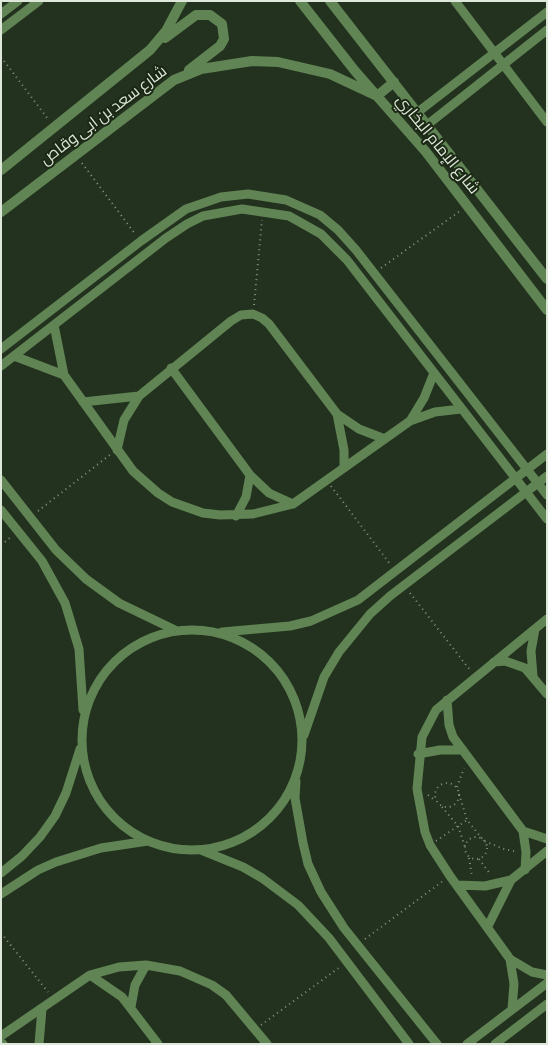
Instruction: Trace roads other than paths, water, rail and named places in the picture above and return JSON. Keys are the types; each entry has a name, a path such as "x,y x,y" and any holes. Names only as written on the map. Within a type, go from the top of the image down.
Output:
{"street":[{"path":"1,14 18,1"},
{"path":"1,30 40,1"},
{"name":"شارع سعد بن ابى وقاص","path":"1,170 150,50 166,31 182,1"},
{"name":"شارع الإمام البخاري","path":"300,1 377,96 426,152 547,310"},
{"name":"شارع الإمام البخاري","path":"330,1 547,279"},
{"path":"455,1 547,122"},
{"path":"418,112 547,12"},
{"path":"150,50 196,15 210,15 222,24 224,39 220,46 174,80"},
{"path":"428,125 547,30"},
{"name":"شارع سعد بن ابى وقاص","path":"1,212 174,80 201,69 226,64 278,62 330,74 377,96"},
{"path":"377,96 394,82"},
{"path":"1,349 166,222 202,202 221,197 248,194 269,196 303,206 320,215 338,230 375,272 547,495"},
{"path":"1,366 186,224 224,211 242,209 289,216 309,226 333,244 547,519"},
{"path":"117,450 124,420 139,396 231,320 241,315 253,314 269,324 336,414 359,429 385,438"},
{"path":"54,325 64,375 117,450 145,483 172,502 203,513 236,516 253,514 293,504 410,421 435,412 461,409"},
{"path":"14,356 64,375"},
{"path":"171,368 250,475 270,493 293,504"},
{"path":"410,421 424,398 434,373"},
{"path":"83,402 139,396"},
{"path":"336,414 341,432 344,468"},
{"path":"83,720 91,694 105,671 125,652 149,638 175,630 197,629 219,632 282,627 310,621 358,600 547,454"},
{"path":"236,516 246,496 250,475"},
{"path":"437,1044 329,908 308,864 295,798 296,776 302,740 324,677 338,652 370,614 404,585 547,476"},
{"path":"1,480 56,550 91,583 137,613 175,630"},
{"path":"1,510 42,561 54,582 73,626 82,672 83,720 81,744 66,794 55,816 34,843 1,872"},
{"path":"512,1009 514,984 510,959 430,845 418,804 418,754 427,723 436,710 547,619"},
{"path":"533,676 530,663 535,629"},
{"path":"219,632 247,643 270,660 288,684 299,711 302,740"},
{"path":"494,662 516,663 533,676 547,694"},
{"path":"447,700 449,725 453,737 522,831 526,852 525,870"},
{"path":"81,744 85,769 99,799 108,812 126,829 148,841 174,849 201,850 226,845 256,829 269,818 285,798 296,776"},
{"path":"418,754 440,750 463,750"},
{"path":"522,831 547,839"},
{"path":"1,894 38,870 56,862 101,848 148,841"},
{"path":"201,850 243,867 281,891 314,921 347,961 409,1044"},
{"path":"457,885 498,884 511,880 547,851"},
{"path":"488,926 511,880"},
{"path":"510,959 532,972 547,975"},
{"path":"131,1006 135,985 146,965"},
{"path":"1,1036 90,975 119,967 146,965 180,971 212,985 226,996 264,1042"},
{"path":"90,975 112,988 131,1006 158,1044"},
{"path":"467,1044 547,983"},
{"path":"495,1044 547,1004"},
{"path":"39,1044 42,1009"}]}
